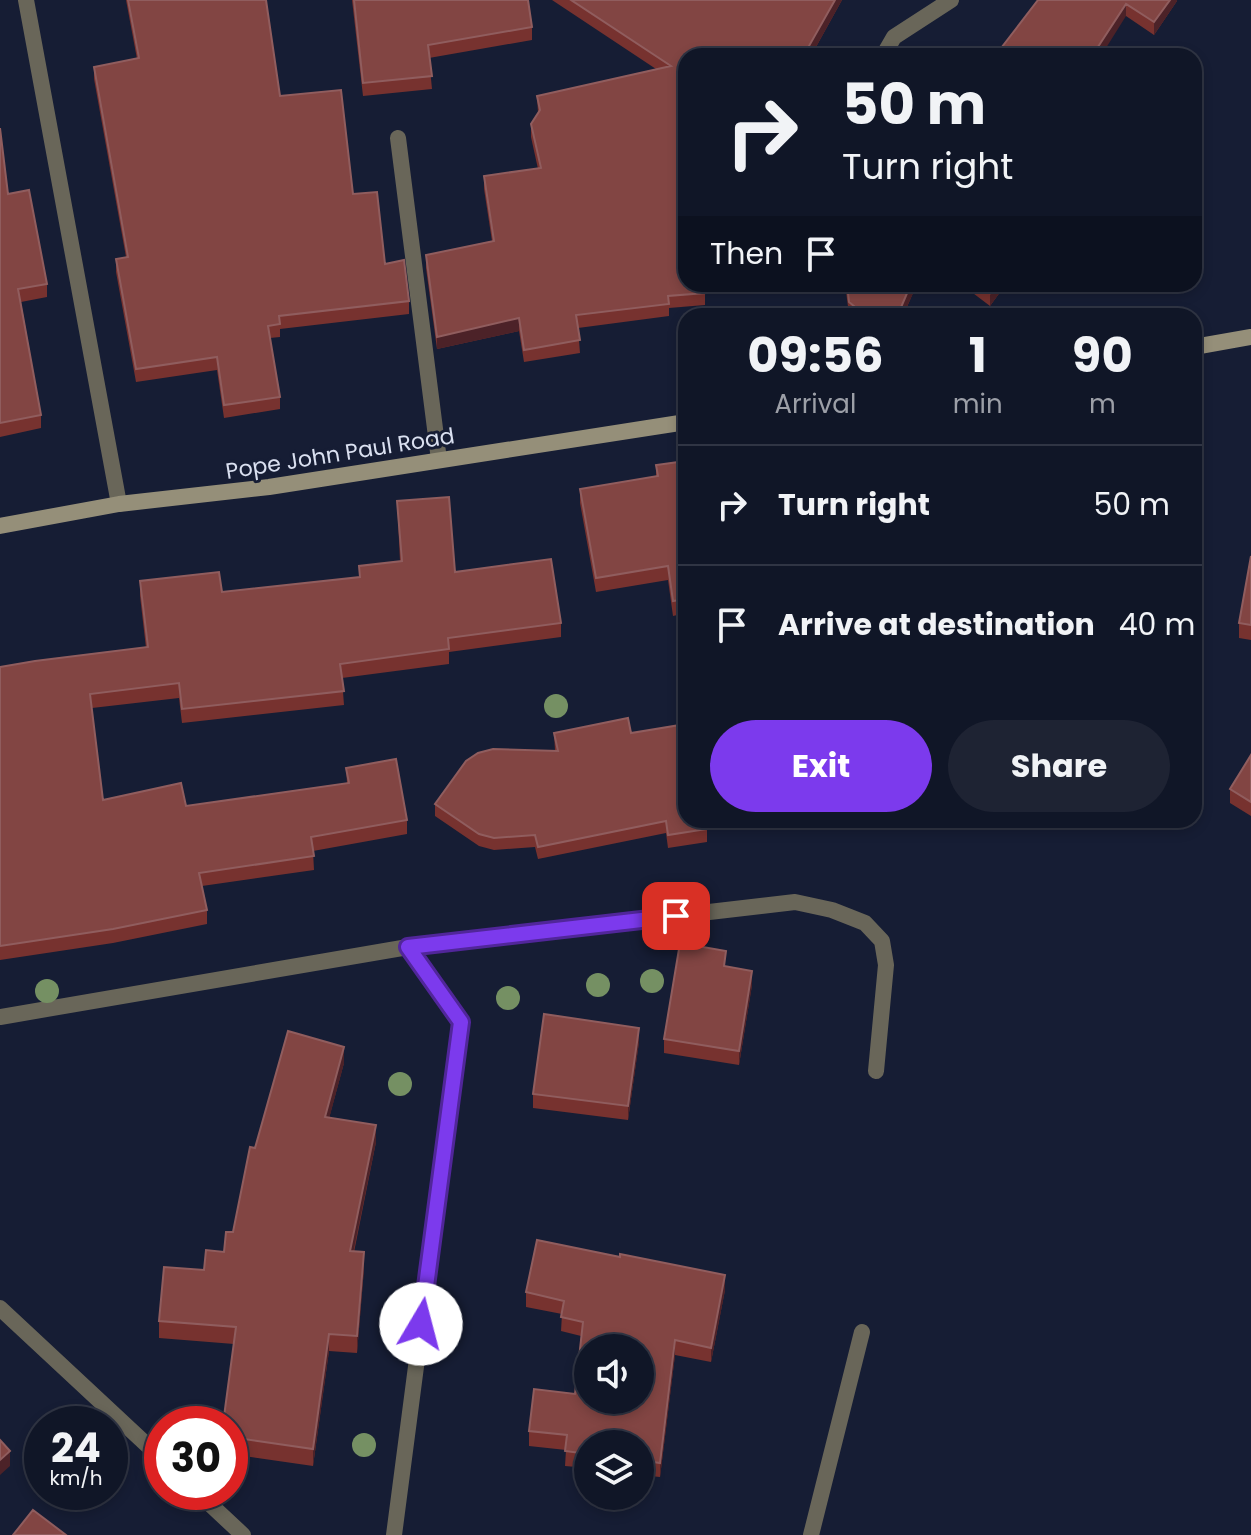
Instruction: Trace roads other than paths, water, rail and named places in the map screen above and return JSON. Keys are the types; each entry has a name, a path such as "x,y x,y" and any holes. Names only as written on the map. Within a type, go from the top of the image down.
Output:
{"main road":[{"path":"1202,346 1251,337"},
{"name":"Pope John Paul Road","path":"0,526 119,504 269,487 678,423"}],"street":[{"path":"26,0 119,504"},
{"path":"888,48 894,37 951,0"},
{"path":"398,138 439,460"},
{"path":"0,1017 408,947 795,902 832,910 865,923 882,941 886,965 876,1071"},
{"path":"394,1535 461,1022 408,947"},
{"path":"0,1308 144,1442"},
{"path":"811,1535 862,1332"},
{"path":"216,1510 243,1535"}]}
